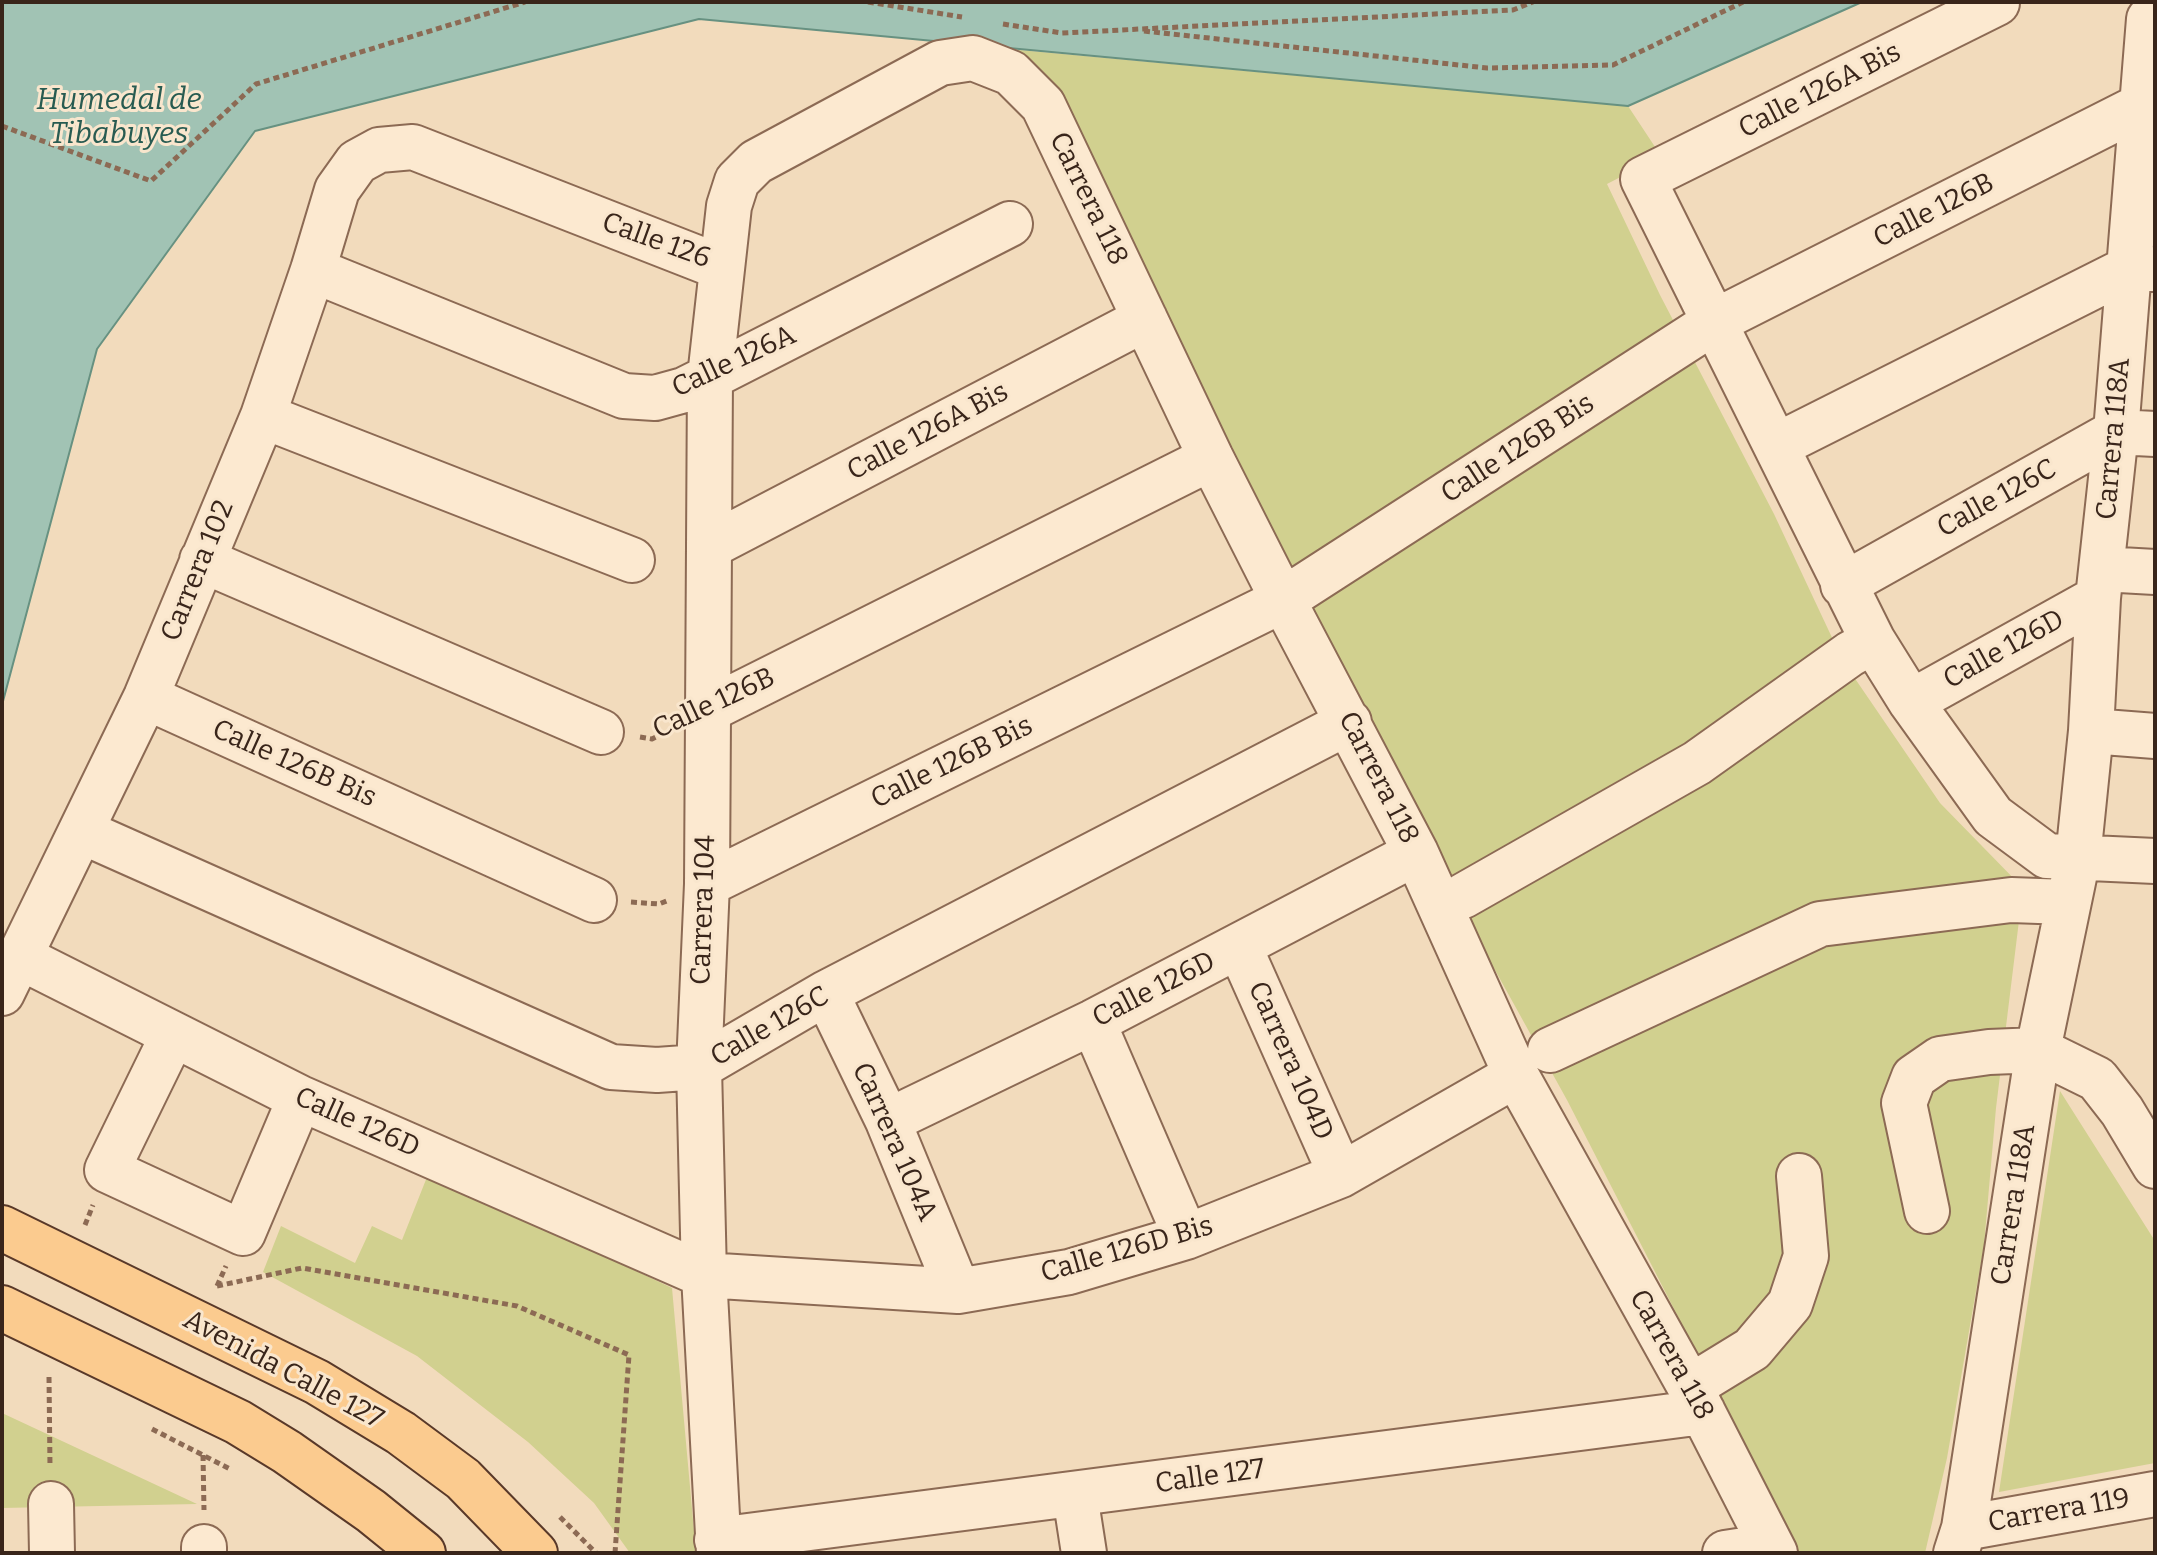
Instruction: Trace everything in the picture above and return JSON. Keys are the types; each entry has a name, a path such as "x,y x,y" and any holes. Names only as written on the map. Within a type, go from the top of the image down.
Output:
{"main road":[{"name":"Avenida Calle 127","path":"2,1228 317,1382 401,1433 463,1479 535,1553"},
{"path":"2,1308 238,1422 371,1511 423,1553"}],"street":[{"name":"Calle 126A Bis","path":"1714,322 1643,179 1997,3"},
{"name":"Carrera 118A","path":"1960,1541 2038,1050 2078,858 2091,731 2100,583 2136,433 2149,19"},
{"name":"Carrera 118","path":"940,63 973,58 1011,73 1043,105 1211,458 1416,853 1516,1075 1696,1399 1773,1549"},
{"name":"Calle 126","path":"379,150 413,147 720,267 729,206 737,181 756,162 940,63"},
{"name":"Calle 126B","path":"1714,322 2148,106"},
{"name":"Carrera 102","path":"10,975 146,697 263,416 337,190 357,162 379,150"},
{"name":"Calle 126A","path":"313,270 624,396 655,398 684,390 1010,224"},
{"name":"Carrera 104","path":"718,1546 704,1275 699,1067 707,884 710,377 720,267"},
{"path":"1776,446 2142,269"},
{"name":"Calle 126A Bis","path":"710,546 1145,319"},
{"path":"1714,322 1873,641 1911,702 1993,816 2047,856 2155,861"},
{"name":"Calle 126B Bis","path":"707,884 1283,600 1714,322"},
{"path":"263,416 632,560"},
{"name":"Calle 126C","path":"1843,585 2136,433"},
{"name":"Calle 126B","path":"708,710 1211,458"},
{"path":"202,560 601,732"},
{"path":"2100,583 2155,572"},
{"name":"Calle 126D","path":"1911,702 2100,583"},
{"path":"1463,896 1697,763 1873,641"},
{"name":"Calle 126B Bis","path":"146,697 594,900"},
{"name":"Calle 126C","path":"81,831 611,1067 657,1070 699,1067 826,993 1349,722"},
{"path":"2091,731 2155,736"},
{"name":"Calle 126D","path":"888,1121 1093,1022 1416,853"},
{"path":"1550,1050 1820,924 2011,900 2067,902"},
{"name":"Carrera 104D","path":"1239,946 1341,1175"},
{"name":"Calle 126D","path":"10,975 173,1035 300,1098 704,1275"},
{"name":"Carrera 104A","path":"826,993 888,1121 958,1291"},
{"path":"1093,1022 1186,1237"},
{"path":"173,1035 107,1170 243,1233 300,1098"},
{"path":"1927,1211 1904,1103 1914,1077 1940,1059 1989,1052 2038,1050 2097,1079 2122,1111 2155,1166"},
{"name":"Calle 126D Bis","path":"704,1275 958,1291 1069,1272 1186,1237 1341,1175 1516,1075"},
{"path":"1696,1399 1752,1349 1790,1304 1806,1256 1799,1176"},
{"name":"Calle 127","path":"718,1546 1075,1495 1696,1399"},
{"name":"Carrera 119","path":"1960,1541 2155,1494"},
{"path":"1075,1495 1084,1553"},
{"path":"51,1504 52,1553"},
{"path":"1725,1553 1773,1549"}],"path":[{"path":"2,126 151,181 256,84 525,2"},
{"path":"868,2 976,19"},
{"path":"990,22 1062,33 1513,10 1533,2"},
{"path":"1128,29 1487,68 1613,65 1743,2"},
{"name":"Calle 126B","path":"601,732 652,739 708,710"},
{"path":"594,900 659,904 707,884"},
{"path":"217,1286 302,1268 517,1306 629,1355 615,1553"},
{"path":"37,1372 63,1385"},
{"path":"49,1377 51,1504"},
{"path":"147,1427 245,1476"},
{"path":"203,1455 204,1550"}],"shaded area":[{"path":"954,44 1628,106 1661,156 1607,184 1660,295 1774,514 1843,661 1940,803 2023,888 1996,1108 1984,1245 1947,1458 1925,1553 1799,1553 1567,1100 1387,775 1048,99"},
{"path":"2060,1091 2155,1241 2155,1463 1999,1492"},
{"path":"429,1172 672,1288 696,1553 630,1553 594,1503 528,1442 417,1356 263,1272 281,1226 355,1263 372,1226 402,1240"},
{"path":"2,1413 197,1504 2,1508"}],"water":[{"name":"Humedal de Tibabuyes","path":"2,2 1862,2 1628,106 699,19 255,131 97,349 2,705"}]}
